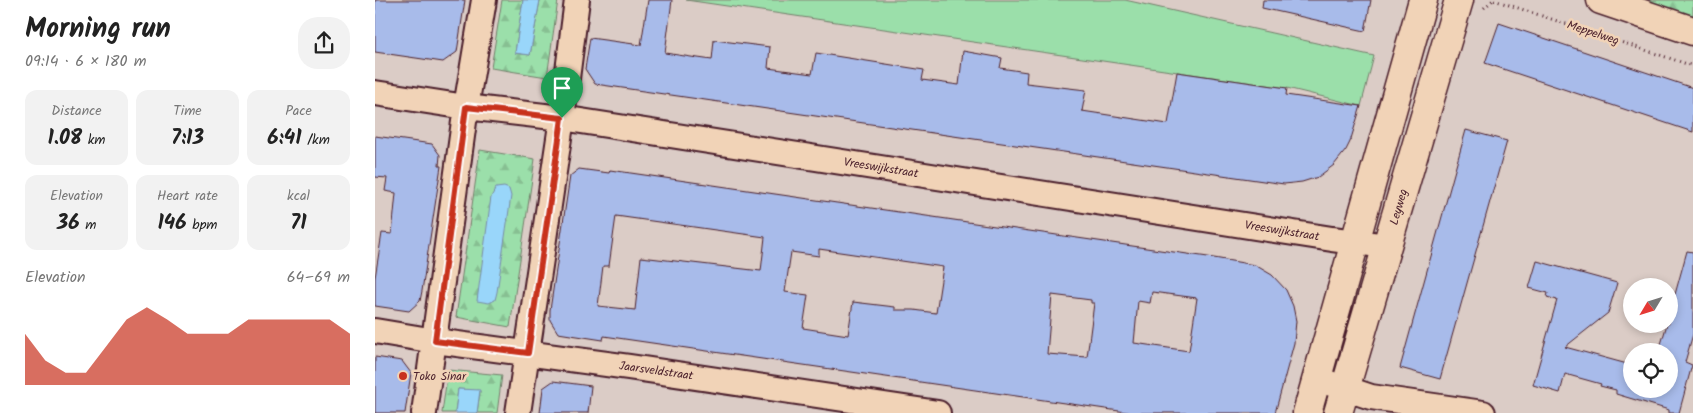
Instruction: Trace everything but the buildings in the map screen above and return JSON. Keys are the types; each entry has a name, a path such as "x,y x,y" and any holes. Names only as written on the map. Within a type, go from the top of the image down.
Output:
{"street":[{"path":"424,413 466,107 483,0"},
{"path":"518,413 562,118 577,0"},
{"path":"1307,413 1423,0"},
{"path":"1601,0 1693,31"},
{"name":"Leyweg","path":"1341,401 1387,246 1471,4"},
{"name":"Vreeswijkstraat","path":"375,93 466,107 562,118 1387,246"},
{"name":"Jaarsveldstraat","path":"375,330 435,341 938,413"},
{"path":"1317,379 1341,401 1371,397 1483,413"}],"path":[{"name":"Meppelweg","path":"1471,4 1494,0 1693,66"}],"green space":[{"path":"502,0 523,0 515,53 530,55 540,0 558,0 547,77 491,68"},
{"path":"686,0 1125,0 1374,56 1361,106 1287,88"},
{"path":"1643,0 1693,0 1693,23"},
{"path":"480,150 535,159 510,327 456,317"},
{"path":"448,370 502,375 497,413 477,413 480,391 458,389 455,413 442,413"}],"water":[{"path":"523,0 540,0 530,55 515,53"},
{"path":"504,187 509,189 511,196 497,292 495,300 489,303 477,301 491,197 496,188"},
{"path":"458,389 480,390 477,413 455,413"}],"place":[{"name":"Toko Sinar","path":"403,376"}],"route":[{"path":"466,107 562,118 528,353 435,341 466,107"}]}
